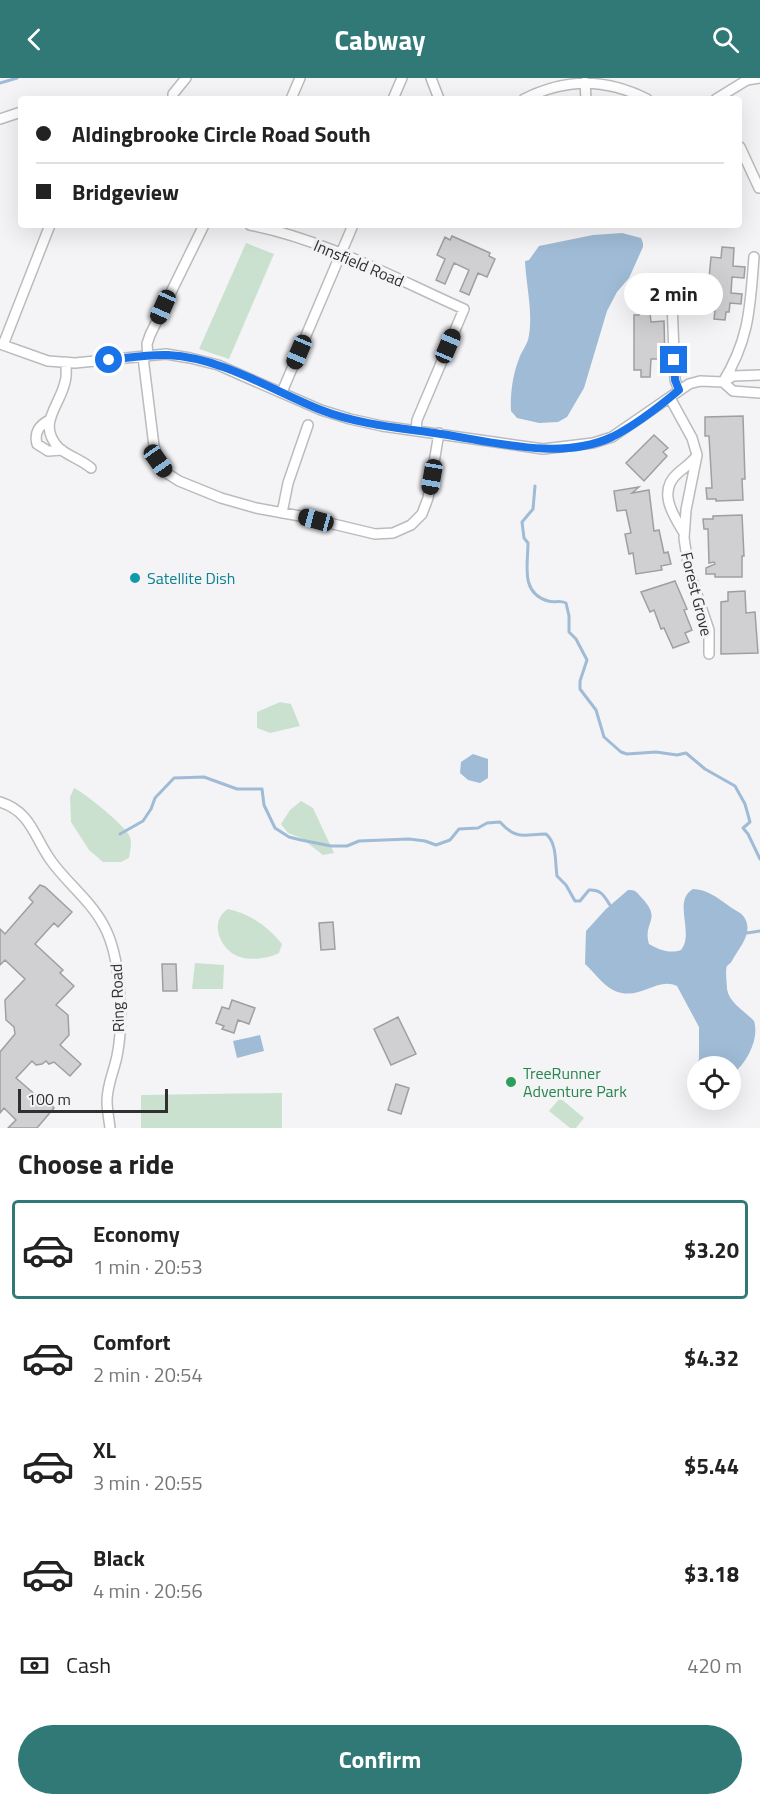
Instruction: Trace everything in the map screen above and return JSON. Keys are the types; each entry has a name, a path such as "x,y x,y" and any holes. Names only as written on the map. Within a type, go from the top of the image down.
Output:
{"street":[{"path":"173,96 186,78"},
{"path":"292,96 300,78"},
{"path":"394,96 402,78"},
{"path":"431,78 438,96"},
{"path":"721,96 747,80 759,78"},
{"path":"530,96 546,88 569,82 599,82 623,88 640,96"},
{"path":"585,82 586,96"},
{"path":"0,119 18,113"},
{"path":"742,151 759,188"},
{"path":"49,228 1,345 48,361 84,363 166,354 218,364 321,410 350,419 543,449 572,447 612,437 679,390 700,381 723,382 733,376 760,375"},
{"path":"203,228 147,345 154,446 158,461 165,472 179,481 221,498 256,508 375,534 393,533 411,525 422,514 428,498 439,433"},
{"name":"Innsfield Road","path":"267,228 341,255 464,309 417,420 416,431"},
{"path":"282,392 352,228"},
{"path":"723,382 746,333 754,257"},
{"path":"672,300 675,380 679,390"},
{"path":"62,450 48,451 37,444 35,437 38,429 49,420 66,380 66,362"},
{"path":"723,382 732,391 760,393"},
{"path":"670,398 692,438 697,455"},
{"path":"49,420 54,442 62,450 92,468"},
{"path":"282,513 288,483 308,425"},
{"name":"Forest Grove","path":"697,455 686,510 684,533 689,571 710,630 709,654"},
{"name":"Forest Grove","path":"684,533 667,501 669,484 677,473 689,466 697,455"},
{"name":"Ring Road","path":"0,802 10,805 26,818 63,877 95,910 105,928 118,963 117,1056 109,1080 107,1100 110,1128"}],"green space":[{"path":"246,243 274,254 229,359 199,349"},
{"path":"280,702 291,704 300,726 270,733 257,728 257,712"},
{"path":"74,788 103,809 129,835 131,846 129,858 121,862 103,862 89,850 71,822 70,797"},
{"path":"301,801 313,808 334,853 323,855 301,838 288,833 281,824 290,810"},
{"path":"228,909 251,918 271,932 282,944 279,953 264,958 242,958 225,947 218,927 222,914"},
{"path":"195,963 224,965 223,989 192,989"},
{"path":"282,1093 282,1128 141,1128 141,1095"},
{"path":"560,1098 584,1118 576,1128 570,1128 549,1111"}],"water":[{"path":"622,233 641,238 643,247 629,278 617,292 607,311 584,388 567,417 558,422 539,423 517,418 511,411 512,383 530,331 525,261 529,260 539,246 593,235"},
{"path":"473,754 488,759 488,778 480,783 468,780 460,773 461,762"},
{"path":"693,889 716,897 741,914 747,923 745,939 726,968 728,994 734,1003 754,1021 753,1044 741,1065 741,1056 699,1056 699,1027 677,986 662,984 639,992 622,993 606,985 585,964 586,931 628,890 636,892 651,910 652,916 648,930 649,944 665,951 681,950 686,935 684,901"},
{"path":"260,1035 264,1051 237,1058 233,1041"}],"building":[{"path":"452,236 490,253 489,256 495,259 487,277 478,273 469,295 460,291 469,270 454,263 445,284 436,280 445,259 437,255 445,237 450,240"},
{"path":"722,247 734,248 733,266 745,267 744,278 732,277 731,293 742,294 741,304 730,303 725,320 714,319 715,311 706,310 711,257 721,258"},
{"path":"639,304 649,304 651,322 664,321 665,359 651,359 650,377 641,377 641,370 634,370 634,315 639,315"},
{"path":"743,416 745,479 742,479 743,500 707,499 706,488 712,488 709,436 705,436 705,417"},
{"path":"654,435 668,448 663,452 667,456 644,481 626,463"},
{"path":"639,487 632,493 649,490 654,531 659,530 664,553 668,552 671,564 661,566 662,570 636,574 633,553 629,554 625,534 631,533 626,510 617,511 614,491"},
{"path":"742,515 744,556 742,556 742,577 715,577 715,574 706,574 706,568 715,564 714,562 709,563 708,529 704,529 703,519 713,519 713,516"},
{"path":"675,581 687,609 684,610 692,630 685,633 689,642 673,648 664,628 661,629 654,610 650,612 641,592"},
{"path":"745,591 746,613 755,612 758,653 721,654 721,602 728,601 728,592"},
{"path":"40,885 72,912 58,927 54,923 35,944 63,970 60,973 74,986 56,1005 68,1015 69,1035 60,1045 81,1064 70,1076 54,1062 49,1064 46,1061 36,1065 32,1061 16,1078 38,1097 42,1093 54,1108 37,1128 8,1128 16,1120 4,1108 0,1113 0,1052 15,1034 14,1027 6,1020 5,1000 25,979 5,960 0,965 0,929 5,934 33,902 29,898"},
{"path":"333,922 335,949 321,950 319,923"},
{"path":"162,964 176,964 177,991 163,991"},
{"path":"232,1000 255,1008 249,1024 238,1020 234,1033 222,1029 224,1026 216,1023 222,1007 229,1009"},
{"path":"398,1017 416,1054 391,1065 374,1029"},
{"path":"396,1084 409,1088 401,1114 388,1110"}],"waterway":[{"path":"0,83 17,78"},
{"path":"535,486 533,509 522,522 524,538 528,543 529,585 539,597 550,602 566,603 569,632 576,639 587,660 580,681 580,689 596,710 604,737 621,752 627,754 656,752 677,755 686,753 705,769 735,786 745,804 750,822 743,828 760,859"},
{"path":"120,834 143,821 155,798 174,778 204,777 237,789 262,789 264,805 275,828 289,837 331,846 347,846 359,841 409,839 436,845 450,840 459,829 478,828 487,823 500,822 516,834 546,834 554,848 557,876 566,885 575,901 580,901 589,890 593,890 602,894 610,905"},
{"path":"747,933 760,931"}],"place":[{"name":"Satellite Dish","path":"135,578"},
{"name":"TreeRunner Adventure Park","path":"511,1082"}],"route":[{"path":"109,360 166,354 190,358 218,364 321,410 350,419 382,426 543,449 572,447 612,437 643,417 679,390 675,380 674,360"}]}
